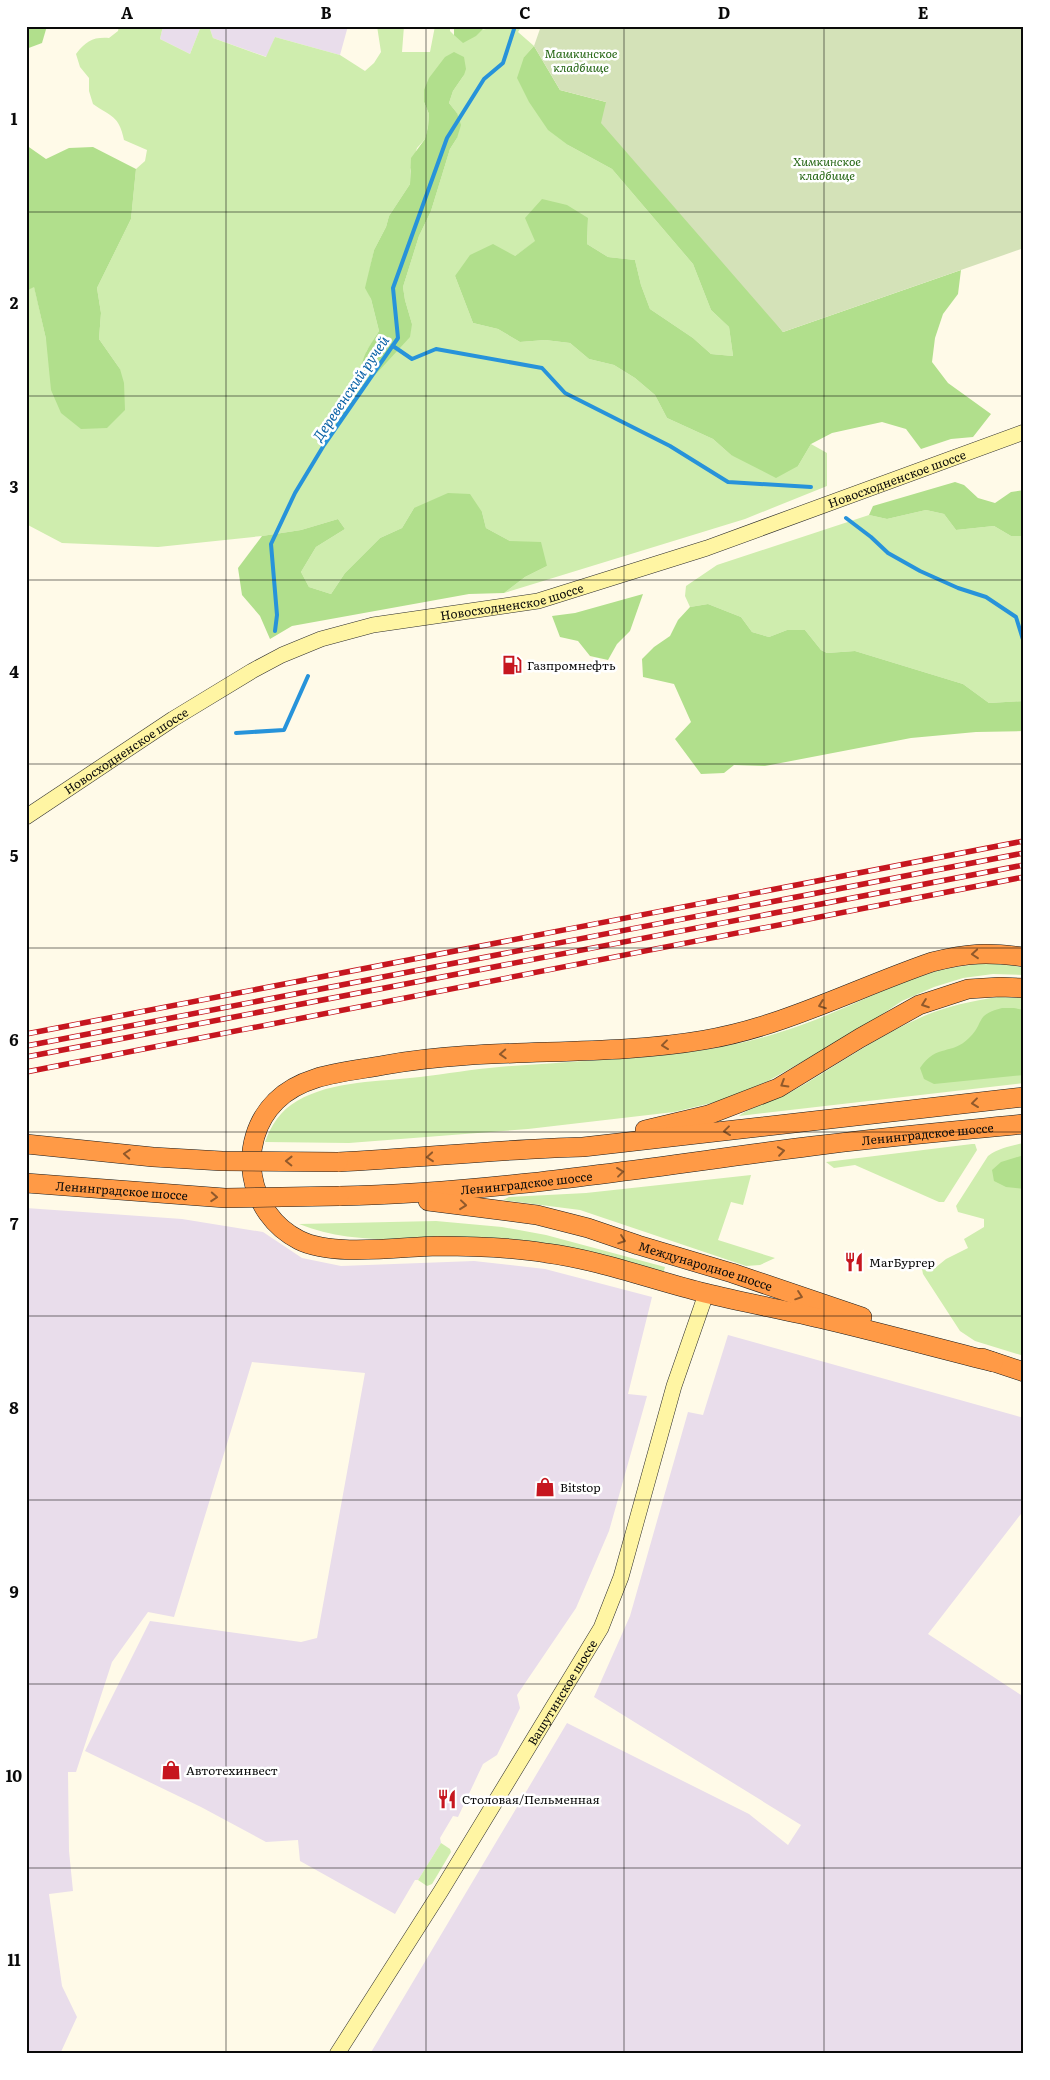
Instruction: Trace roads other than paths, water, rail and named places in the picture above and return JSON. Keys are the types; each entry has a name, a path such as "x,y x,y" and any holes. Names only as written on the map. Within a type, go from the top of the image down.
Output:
{"highway":[{"path":"993,1362 824,1319 706,1294 621,1270 552,1254 500,1246 337,1250 310,1245 298,1240 276,1224 260,1202 251,1169 252,1148 264,1117 277,1101 299,1085 318,1078 427,1057 650,1047 705,1040 761,1027 932,962 960,955 990,952 1024,957"},
{"path":"530,1148 649,1129 708,1115 778,1088 919,1005 968,989 1024,988"},
{"name":"Ленинградское шоссе","path":"26,1144 153,1157 222,1161 338,1162 423,1158 530,1148 583,1147 1024,1097"},
{"name":"Ленинградское шоссе","path":"26,1183 225,1198 380,1195 445,1191 569,1178 813,1146 1024,1124"},
{"name":"Международное шоссе","path":"380,1195 537,1215 588,1228 732,1273 1024,1372"}],"main road":[{"name":"Новосходненское шоссе","path":"26,817 173,719 282,655 321,640 373,625 538,601 707,548 1024,432"},
{"name":"Вашутинское шоссе","path":"337,2054 441,1891 601,1628 622,1577 674,1386 706,1294"}],"waterway":[{"name":"Деревенский ручей","path":"275,631 277,615 271,544 295,493 324,445 398,338 393,288 447,138 484,79 503,63 515,26"},
{"path":"393,346 412,359 436,349 542,368 565,393 670,446 728,482 811,487"},
{"path":"846,518 888,553 920,571 958,588 986,597 1016,617 1024,643"},
{"name":"Деревенский ручей","path":"236,733 284,730 308,676"}],"railway":[{"path":"26,1034 1024,841"},
{"path":"26,1046 1024,853"},
{"path":"26,1057 1024,865"},
{"path":"26,1072 1024,877"}],"place":[{"name":"Газпромнефть","path":"512,665"},
{"name":"МагБургер","path":"854,1262"},
{"name":"Bitstop","path":"545,1487"},
{"name":"Автотехинвест","path":"171,1770"},
{"name":"Столовая/Пельменная","path":"447,1799"}],"park label":[{"name":"Машкинское кладбище","path":"581,60"},
{"name":"Химкинское кладбище","path":"827,168"}]}
